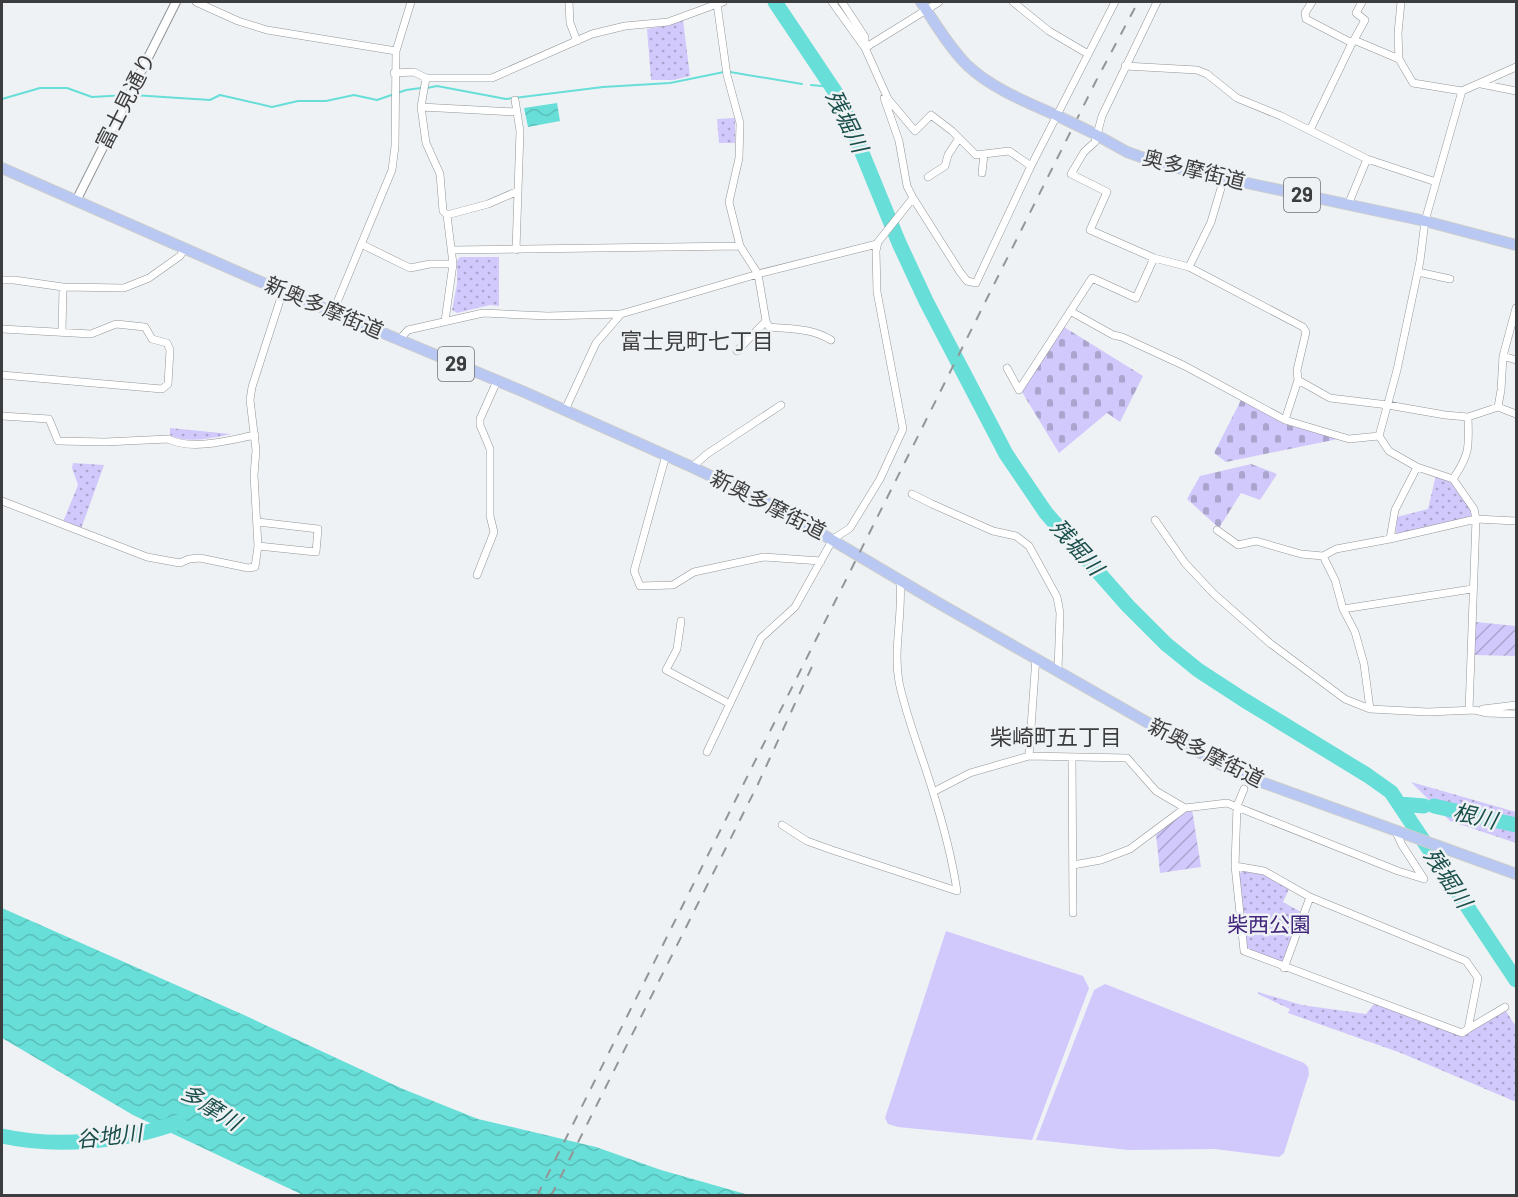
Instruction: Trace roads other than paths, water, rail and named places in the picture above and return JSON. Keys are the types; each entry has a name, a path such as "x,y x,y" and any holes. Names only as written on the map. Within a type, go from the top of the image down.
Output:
{"main road":[{"name":"奥多摩街道","path":"924,6 948,42 968,66 986,80 1127,152 1151,161 1425,221 1516,245"},
{"name":"新奥多摩街道","path":"2,168 565,410 778,508 1220,764 1250,778 1516,874"}],"street":[{"name":"富士見通り","path":"76,201 176,2"},
{"path":"196,2 238,21 267,30 396,51"},
{"path":"333,312 392,170 395,146 396,51 411,2"},
{"path":"569,2 570,23 577,41"},
{"path":"832,2 865,48 888,99 915,131 931,115 976,155 1009,151 1031,166"},
{"path":"842,2 865,37 865,48"},
{"path":"865,48 924,6 939,2"},
{"path":"1013,2 1049,31 1088,54"},
{"path":"874,68 899,141 907,186 960,272 967,281 976,283 1031,166 1059,116 1115,2"},
{"path":"1157,2 1102,116 1100,129 1094,134 1095,142 1084,152 1071,174 1107,192 1090,230 1154,258 1189,267 1303,327 1306,332 1297,370 1298,380 1285,420"},
{"path":"1311,2 1305,13 1306,19 1399,59"},
{"path":"1308,129 1311,128 1365,20 1356,13 1362,2"},
{"path":"1401,2 1398,33 1399,59 1413,83 1462,91 1516,68"},
{"path":"394,73 414,72 425,81 492,78 592,34 625,26 668,22 720,3 727,72 740,123 739,158 729,202 740,246 758,274 769,327 809,330 831,340"},
{"path":"1125,66 1197,69 1207,74 1237,98 1308,129 1366,159 1436,182"},
{"path":"425,81 421,107 426,143 440,174 443,211 447,215 452,250 453,264 445,321"},
{"path":"1481,84 1516,91"},
{"path":"1462,91 1425,221 1418,272 1379,436 1389,451 1417,467 1453,479 1474,509 1476,519 1472,589 1472,710"},
{"path":"515,100 520,130 516,250"},
{"path":"421,107 463,111 517,112"},
{"path":"928,177 945,166 948,155 959,138"},
{"path":"982,173 984,154"},
{"path":"1348,205 1366,159"},
{"path":"1189,267 1211,222 1224,178"},
{"path":"447,215 488,204 518,191"},
{"path":"707,752 761,638 795,607 833,539 850,528 864,508 903,429 877,292 878,243 913,198"},
{"path":"399,340 408,330 493,312 549,316 621,314 758,274 878,243"},
{"path":"361,244 410,268 430,264 453,264"},
{"path":"452,250 740,246"},
{"path":"2,280 63,287 124,288 137,284 180,256 185,248"},
{"path":"1007,368 1019,390 1092,278 1136,298 1154,258"},
{"path":"1418,272 1450,279"},
{"path":"62,332 63,287"},
{"path":"2,501 161,561 180,563 200,558 248,568 255,567 258,546 258,522 254,494 256,450 250,400 252,387 284,291"},
{"path":"1070,311 1113,335 1185,366 1285,420 1349,439 1379,436"},
{"path":"1497,407 1501,390 1503,356 1516,312"},
{"path":"565,410 596,344 621,314"},
{"path":"736,351 766,321"},
{"path":"2,329 91,334 116,324 145,327 152,339 166,343 170,350 168,384 162,389 2,375"},
{"path":"1503,356 1516,360"},
{"path":"1298,380 1330,398 1468,417 1497,407 1516,414"},
{"path":"477,575 494,532 490,516 490,449 480,425 480,419 497,381"},
{"path":"692,467 707,454 781,405"},
{"path":"2,416 49,419 58,441 105,442 168,439 175,442 213,444 255,435"},
{"path":"1453,479 1466,461 1469,446 1468,417"},
{"path":"666,455 634,571 640,586 673,585 694,572 764,557 821,561"},
{"path":"1390,538 1395,510 1417,467"},
{"path":"912,494 993,531 1016,536 1029,546 1057,597 1060,613 1058,670"},
{"path":"1217,530 1238,545 1256,541 1300,554 1323,556 1336,549 1476,519 1516,521"},
{"path":"1155,520 1197,576 1230,609 1271,644 1345,699 1370,709 1428,712 1516,705"},
{"path":"258,522 318,529 316,552 258,546"},
{"path":"1323,556 1335,580 1343,609 1355,632 1364,664 1370,709"},
{"path":"782,825 807,841 957,891 953,863 933,792 904,705 898,678 902,597 900,580"},
{"path":"1343,609 1472,589"},
{"path":"681,621 677,649 666,670 730,704"},
{"path":"1029,756 1036,657"},
{"path":"1472,710 1516,714"},
{"path":"933,792 970,773 1029,756 1126,758 1156,791 1185,808"},
{"path":"1072,757 1073,913"},
{"path":"1245,789 1237,806 1235,866 1244,951 1284,968 1462,1033 1505,1007"},
{"path":"1073,865 1101,860 1130,849 1185,808 1227,803 1398,871 1424,879 1395,830"},
{"path":"1235,866 1264,871 1310,897 1466,962 1478,978 1468,1029"},
{"path":"1284,968 1310,897"}],"water":[{"path":"557,103 560,121 528,127 524,108"},
{"name":"多摩川","path":"2,908 244,1015 403,1089 478,1119 596,1147 661,1170 749,1195 303,1195 133,1115 2,1038"}],"waterway":[{"name":"残堀川","path":"775,2 840,99 899,243 926,301 1006,454 1046,513 1128,606 1166,644 1198,670 1391,792 1516,980"},
{"path":"427,88 437,86 506,99 603,87 670,83 724,72"},
{"path":"730,72 802,84"},
{"path":"811,85 832,87"},
{"path":"2,99 40,88 67,88 92,97 127,95"},
{"path":"133,95 210,100 220,95 272,107 298,101 326,101 354,95 377,100 406,90 421,88"},
{"name":"根川","path":"1399,804 1424,806"},
{"name":"根川","path":"1434,806 1516,825"},
{"name":"谷地川","path":"2,1136 45,1142 91,1141 137,1134 179,1122"}],"railway":[{"path":"537,1196 1096,81 1138,2"},
{"path":"551,1196 758,784 815,660"}],"district":[{"name":"富士見町七丁目","path":"697,341"},
{"name":"柴崎町五丁目","path":"1056,737"}],"park label":[{"name":"柴西公園","path":"1269,925"}]}
